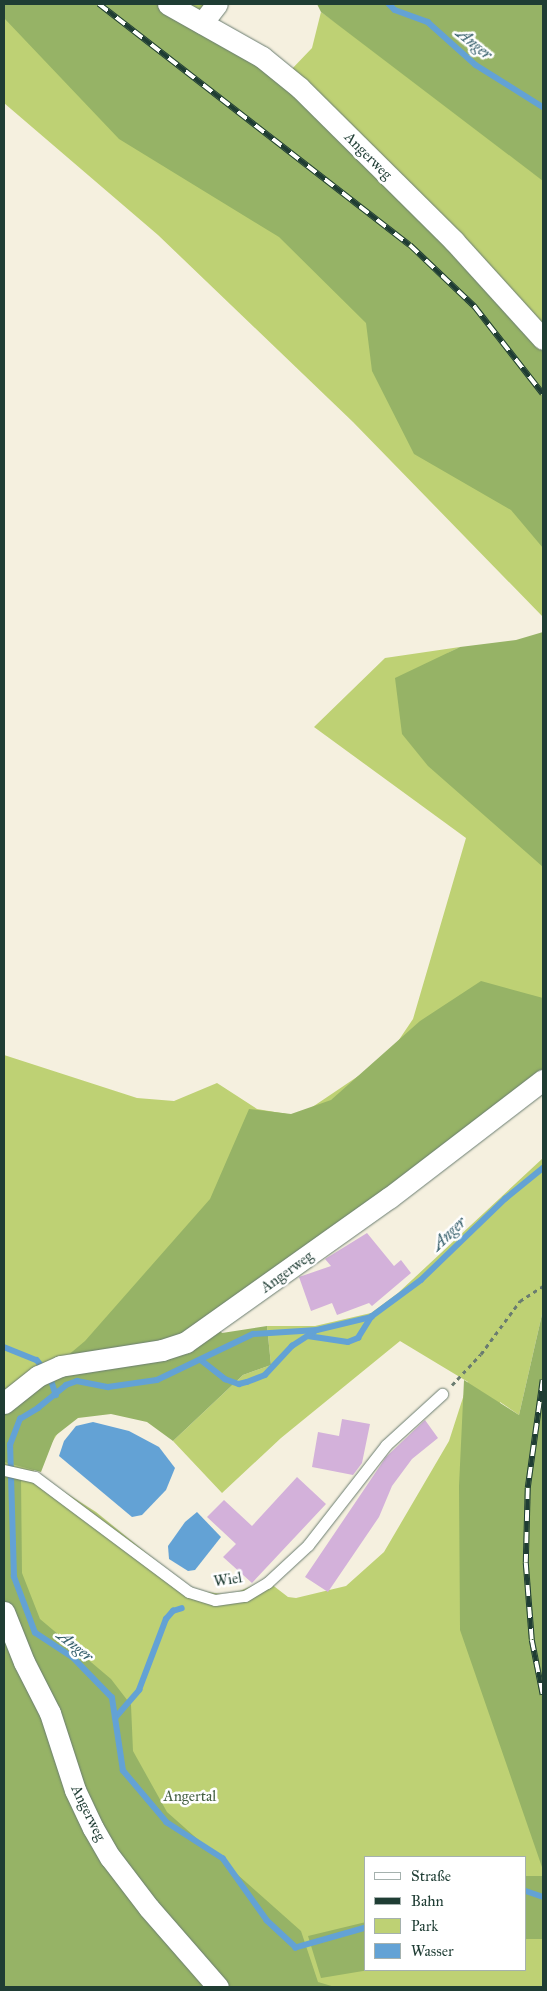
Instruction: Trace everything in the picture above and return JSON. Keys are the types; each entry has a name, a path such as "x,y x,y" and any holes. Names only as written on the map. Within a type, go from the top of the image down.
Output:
{"street":[{"name":"Angerweg","path":"168,4 262,57 300,88 454,241 543,339"},
{"path":"202,23 217,4"},
{"name":"Angerweg","path":"4,1403 38,1376 60,1366 162,1350 186,1342 389,1198 543,1080"},
{"name":"Angerweg","path":"4,1612 24,1662 50,1714 75,1790 93,1828 110,1856 149,1908 218,1987"}],"lane":[{"name":"Wiel","path":"9,1470 43,1482 189,1592 215,1600 245,1596 267,1583 308,1545 386,1445 442,1394"}],"path":[{"path":"442,1394 467,1372 520,1301 543,1286"}],"green space":[{"path":"4,4 222,4 214,18 289,72 312,48 321,12 335,22 543,4 543,617 353,422 158,235 4,103"},
{"path":"4,4 158,4 259,59 543,343 543,548 511,510 414,454 372,371 366,323 279,237 119,139 4,18"},
{"path":"317,4 543,4 543,181 321,12"},
{"path":"543,632 543,867 428,766 402,734 395,678 460,647 516,640"},
{"name":"Angertal","path":"543,636 543,1076 113,1347 33,1472 96,1512 192,1590 230,1595 266,1580 288,1597 296,1598 346,1586 384,1552 449,1441 468,1382 400,1341 281,1438 222,1493 173,1441 243,1375 271,1365 267,1326 315,1326 371,1313 398,1293 543,1158 543,1310 519,1415 500,1402 543,1802 543,1987 4,1987 4,1055 137,1098 174,1101 217,1083 257,1109 299,1116 388,1056 413,1019 466,838 314,727 385,658 460,647 448,653"},
{"path":"481,981 543,998 543,1076 216,1326 222,1333 267,1326 271,1365 243,1375 173,1441 147,1422 111,1414 78,1418 55,1436 41,1472 4,1462 4,1409 85,1341 210,1199 249,1109 291,1114 331,1100 420,1021"},
{"path":"543,1310 543,1870 460,1630 459,1486 464,1380 519,1415"},
{"path":"4,1473 21,1476 22,1573 40,1619 111,1679 131,1705 133,1751 167,1812 301,1931 318,1982 335,1987 4,1987"},
{"path":"527,1876 543,1876 543,1939 527,1939"},
{"path":"364,1922 364,1971 321,1978 308,1936"}],"water":[{"path":"93,1422 129,1431 159,1447 175,1468 166,1490 142,1515 132,1517 59,1456 64,1441 76,1426"},
{"path":"197,1512 221,1537 195,1570 188,1571 169,1559 168,1546 185,1522"}],"building":[{"path":"367,1233 394,1266 401,1260 411,1273 372,1306 369,1303 337,1315 332,1303 311,1311 299,1277 331,1266 325,1259"},
{"path":"342,1419 370,1424 362,1463 353,1475 312,1467 318,1432 339,1436"},
{"path":"425,1420 438,1438 412,1459 392,1486 379,1517 328,1592 305,1577 386,1457"},
{"path":"297,1477 326,1504 252,1583 223,1557 236,1544 207,1517 224,1500 252,1526"}],"waterway":[{"name":"Anger","path":"389,4 395,10 428,22 476,65 543,107"},
{"name":"Anger","path":"364,1929 296,1948 267,1921 223,1859 167,1823 123,1771 112,1698 73,1658 35,1633 14,1577 10,1445 20,1419 38,1408 66,1385 77,1381 108,1387 157,1380 253,1334 317,1330 371,1317 421,1280 505,1199 543,1168"},
{"name":"Anger","path":"308,1336 348,1342 358,1338 371,1317"},
{"name":"Anger","path":"201,1360 225,1379 239,1384 247,1382 265,1375 292,1346 315,1331"},
{"path":"4,1347 37,1360 44,1369"},
{"path":"50,1376 56,1395"},
{"path":"115,1718 139,1690 166,1619 173,1611 182,1608"},
{"name":"Anger","path":"527,1891 543,1897"}],"railway":[{"path":"99,4 410,245 475,307 543,394"},
{"path":"543,1380 528,1488 526,1563 532,1640 543,1695"}]}
